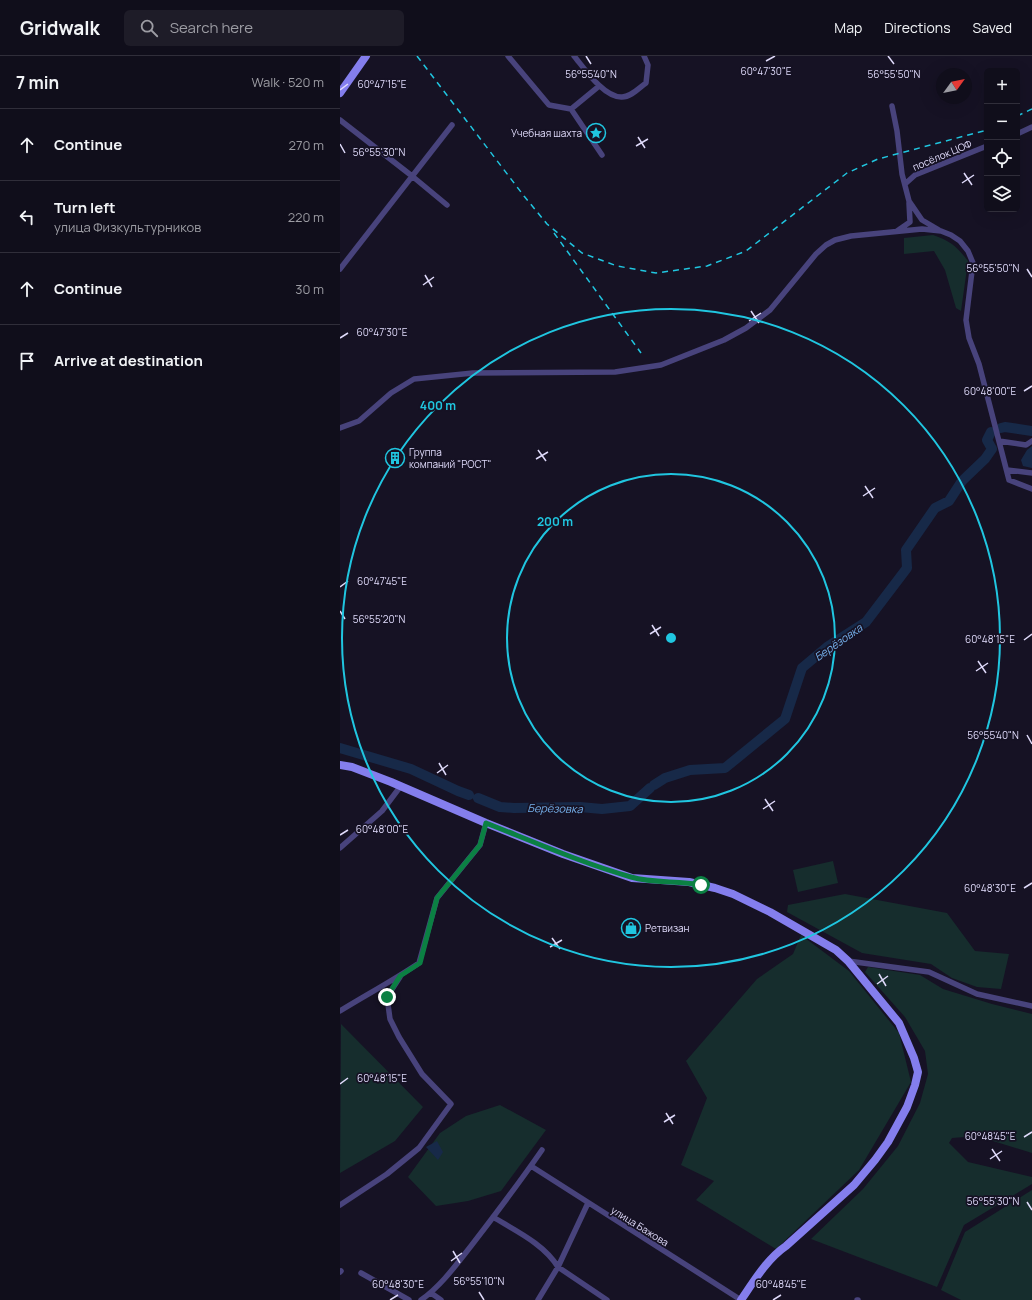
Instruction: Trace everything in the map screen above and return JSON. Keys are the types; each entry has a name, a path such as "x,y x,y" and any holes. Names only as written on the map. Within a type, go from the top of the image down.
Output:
{"street":[{"path":"340,93 366,56"},
{"path":"508,56 549,105 570,109 602,155"},
{"path":"574,56 599,86 612,95 622,98 631,95 646,83 648,65 644,56"},
{"path":"570,109 599,86"},
{"path":"892,106 897,131 902,174 909,201 910,222 897,231"},
{"path":"340,120 447,205"},
{"path":"341,265 452,125"},
{"path":"1020,133 1032,128"},
{"name":"посёлок ЦОФ","path":"905,184 915,175 984,147"},
{"path":"909,201 922,220 960,241 968,251 973,263 966,320 969,338 979,364 1009,480 1032,489"},
{"path":"340,428 359,421 375,405 414,379 473,373 615,372 661,365 724,340 746,328 770,310 816,254 826,245 835,240 851,236 897,231 922,229 941,231"},
{"path":"999,441 1026,445 1032,441"},
{"path":"1007,470 1032,473"},
{"path":"340,765 352,767 563,854 632,878 689,882 733,894 770,912 836,950 848,961 899,1023 914,1058 918,1072 916,1084 907,1107 888,1142 854,1185 780,1250 757,1277 741,1300"},
{"path":"340,848 382,811 400,787"},
{"path":"340,1012 420,963 437,898 480,845 486,823"},
{"path":"848,961 929,972 977,994 1032,1006"},
{"path":"340,1205 387,1174 419,1148 451,1104 422,1074 399,1037 390,1019 387,997 400,976"},
{"path":"421,1300 431,1293 460,1259 542,1150"},
{"name":"улица Бажова","path":"531,1166 588,1204 741,1300"},
{"path":"538,1300 558,1267 588,1204"},
{"path":"493,1217 533,1241 554,1261 558,1267 607,1300"},
{"path":"360,1273 409,1300"},
{"path":"431,1293 441,1300"}],"green space":[{"path":"933,235 953,245 968,261 961,311 956,308 945,270 934,251 904,254 904,238"},
{"path":"833,861 838,883 798,892 793,870"},
{"path":"845,894 947,913 975,951 1009,954 1001,989 977,987 952,978 931,964 862,953 787,912 788,905"},
{"path":"801,935 849,971 899,1033 911,1082 859,1170 776,1249 696,1200 714,1181 681,1165 707,1098 686,1061 757,979 793,954"},
{"path":"868,967 920,975 943,989 1032,1014 1032,1153 977,1136 952,1138 949,1143 968,1162 1032,1177 1032,1184 964,1225 937,1287 811,1239 863,1189 898,1146 920,1103 928,1074 925,1051 905,1017 865,972"},
{"path":"341,1024 423,1107 395,1141 340,1173"},
{"path":"500,1105 546,1130 501,1191 468,1201 436,1206 408,1177 440,1133 466,1116"},
{"path":"1032,1190 1032,1300 961,1300 941,1290 965,1232"}],"water":[{"path":"1032,446 1032,468 1023,466 1021,460 1027,450"},
{"path":"437,1141 443,1152 438,1160 426,1147"}],"waterway":[{"name":"Берёзовка","path":"1001,428 1005,427 1032,431"},
{"name":"Берёзовка","path":"654,785 665,778 690,770 725,768 785,719 802,668 827,647 866,622 907,568 906,550 935,508 949,501 962,481 985,459 992,449 987,440 991,432"},
{"name":"Берёзовка","path":"340,748 411,769 469,795"},
{"name":"Берёзовка","path":"478,798 500,807 580,807 602,809 630,806 650,788"}],"railway":[{"path":"417,56 547,224 582,253 617,266 656,273 707,266 746,251 847,173 878,159 984,131"},
{"path":"1020,115 1032,109"},
{"path":"554,233 641,353"}],"place":[{"name":"Учебная шахта","path":"596,133"},
{"name":"Группа компаний \"РОСТ\"","path":"395,458"},
{"name":"Ретвизан","path":"631,928"}],"route":[{"path":"387,997 400,976 420,963 437,898 480,845 486,823 563,854 632,878 689,882 701,885"}]}
